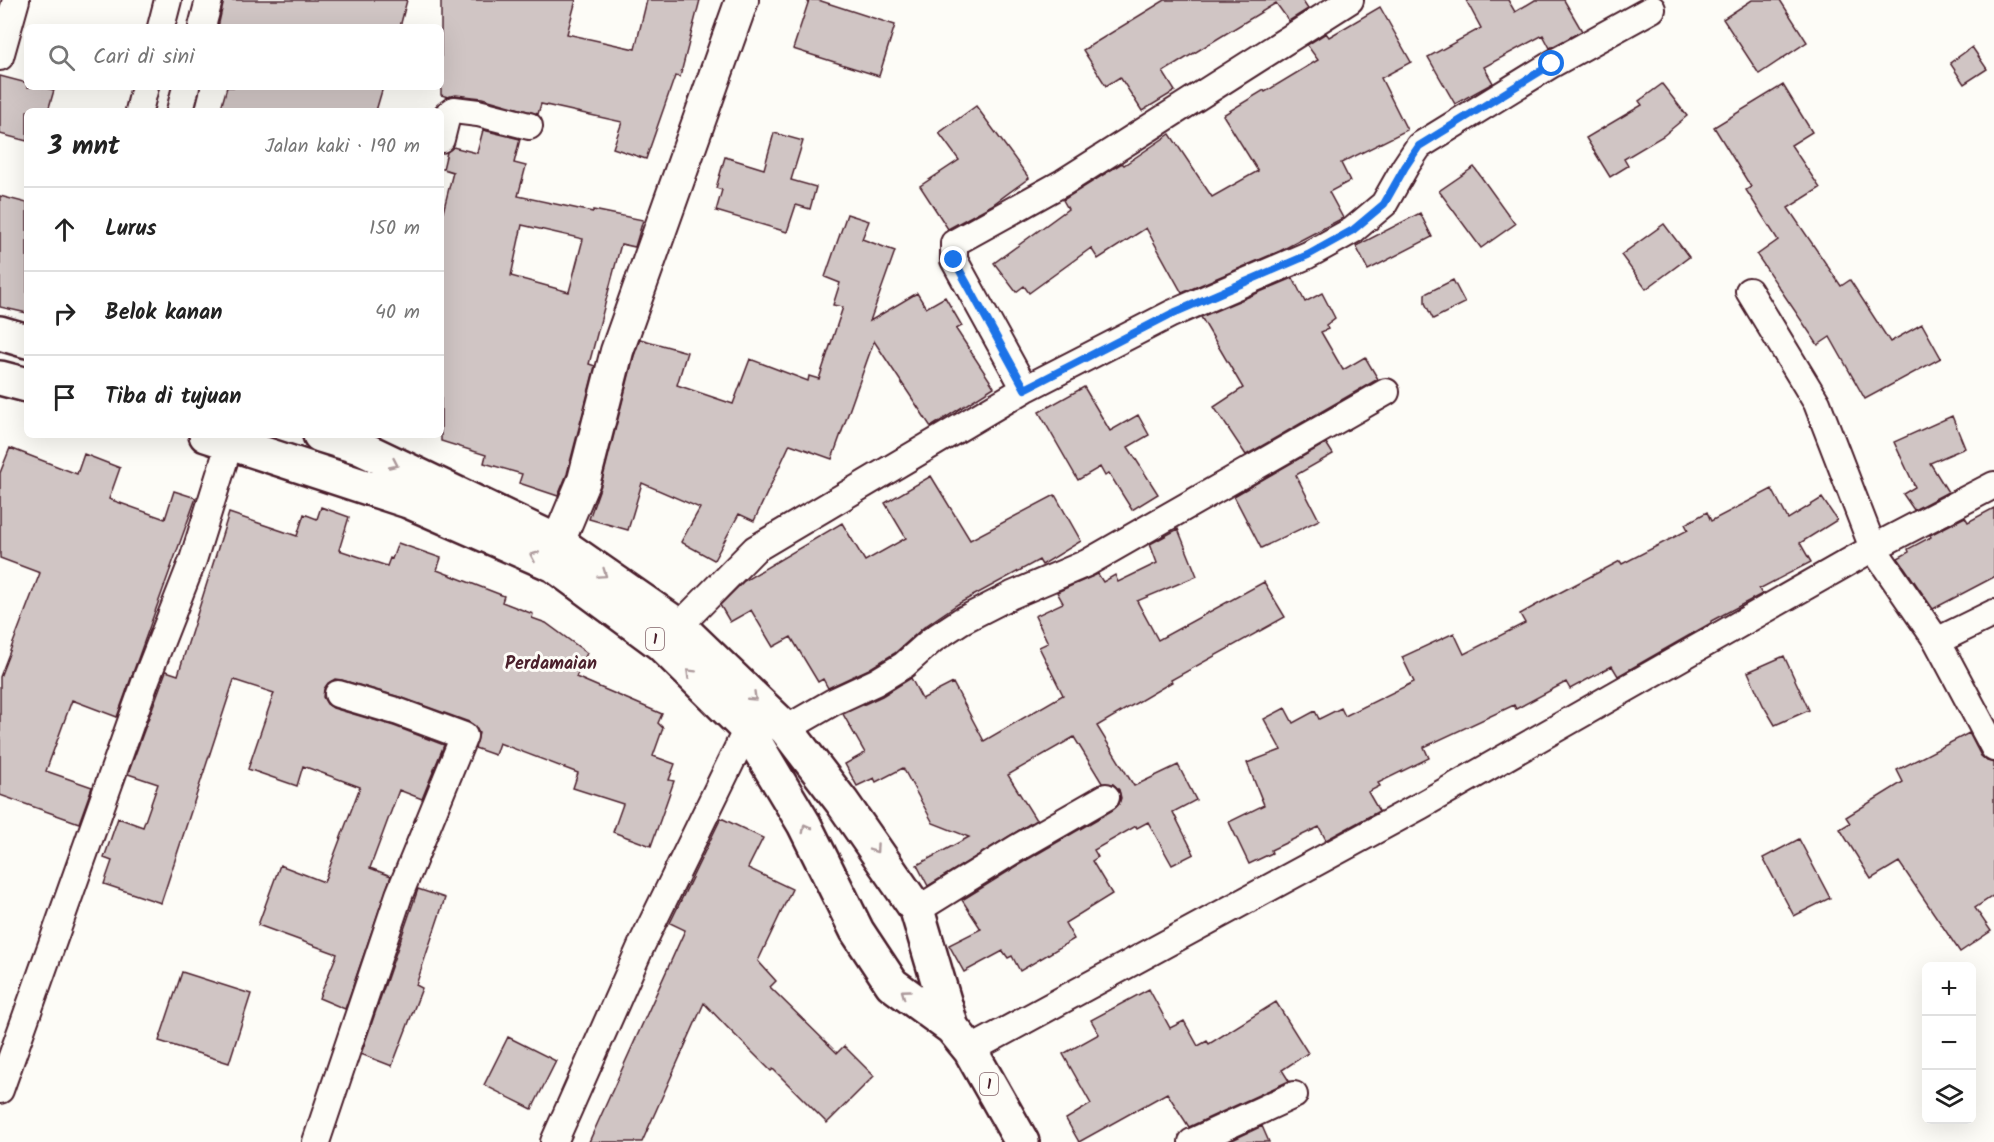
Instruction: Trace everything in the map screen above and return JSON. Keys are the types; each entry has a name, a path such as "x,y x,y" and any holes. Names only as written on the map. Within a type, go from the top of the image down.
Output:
{"highway":[{"path":"0,333 24,341"},
{"path":"0,378 24,384"},
{"name":"1","path":"218,438 408,501 554,565 661,644 747,729 804,824 857,932 892,984 961,1039"},
{"name":"1","path":"340,438 361,441 558,542 679,626 786,729 842,802 917,910 961,1039 1022,1142"}],"street":[{"path":"0,57 16,0"},
{"path":"161,24 168,0"},
{"path":"203,24 209,0"},
{"path":"558,542 584,480 617,351 742,0"},
{"path":"1025,389 954,260 954,243 1064,182 1350,0"},
{"path":"679,626 755,549 1025,389 1171,314 1308,255 1353,230 1384,204 1419,146 1552,64 1652,9"},
{"path":"140,108 144,90"},
{"path":"181,108 185,90"},
{"path":"444,127 447,115 454,110 477,113 529,126"},
{"path":"1749,291 1817,403 1873,548 1937,641 1994,748"},
{"path":"786,729 904,665 932,640 961,621 1012,595 1087,563 1386,392"},
{"path":"0,1090 147,677 194,560 218,438"},
{"path":"961,1039 1420,806 1873,548 1994,485"},
{"path":"1937,641 1994,613"},
{"path":"316,1142 399,895 464,736 399,712 338,694"},
{"path":"554,1142 642,944 747,729"},
{"path":"917,910 1017,848 1106,797"},
{"path":"1192,1142 1294,1095"}],"building":[{"path":"224,0 407,0 401,24 219,24"},
{"path":"441,0 576,0 567,34 635,49 647,0 700,0 680,77 675,76 646,159 613,148 622,122 541,104 538,114 482,98 441,95 441,90 444,90 444,24 441,24"},
{"path":"809,0 818,0 895,25 879,76 793,49"},
{"path":"1165,0 1302,0 1308,9 1289,21 1276,3 1163,72 1175,91 1142,111 1120,77 1106,86 1083,50"},
{"path":"1466,0 1508,0 1515,12 1535,0 1564,0 1582,31 1550,48 1543,35 1484,67 1493,83 1455,104 1428,57 1481,28"},
{"path":"1752,0 1780,0 1807,42 1759,74 1723,19"},
{"path":"1380,7 1411,62 1381,78 1407,130 1341,163 1350,181 1329,192 1343,218 1280,251 1182,293 1146,228 1098,259 1091,248 1029,293 1024,286 1016,292 994,263 1068,209 1063,200 1122,163 1124,165 1170,134 1212,197 1258,171 1223,115 1318,60 1307,45 1326,33 1329,37"},
{"path":"1972,47 1987,69 1964,84 1950,63"},
{"path":"0,76 24,82 24,90 54,90 49,108 24,108 24,140 0,134"},
{"path":"1662,84 1687,116 1663,136 1624,159 1628,166 1610,177 1586,138 1642,105 1639,101"},
{"path":"1783,85 1812,132 1791,145 1820,188 1788,208 1841,286 1850,280 1890,342 1922,324 1941,358 1865,399 1830,337 1818,345 1757,255 1778,240 1746,190 1751,187 1714,127"},
{"path":"226,90 382,90 377,108 221,108"},
{"path":"976,106 1029,178 992,205 948,229 920,186 959,160 939,133"},
{"path":"483,130 520,139 514,163 526,166 518,196 643,220 635,247 621,244 589,364 595,366 567,474 558,496 519,483 522,474 484,463 486,455 441,441 441,438 444,438 444,208 453,172 444,169 444,165 447,152 453,147 477,153","holes":["522,225 583,239 569,292 511,276"]},
{"path":"774,133 803,141 791,180 816,187 810,209 796,205 787,232 716,211 722,190 716,188 725,157 764,169"},
{"path":"1474,167 1515,224 1481,248 1439,191"},
{"path":"0,196 24,202 24,312 0,307"},
{"path":"1420,213 1432,237 1368,270 1356,246"},
{"path":"847,214 869,221 862,239 895,251 870,321 917,293 926,308 945,297 962,326 956,329 994,387 931,427 874,341 832,459 790,444 754,521 739,514 714,560 681,542 700,508 642,483 628,530 589,519 601,485 640,339 687,352 677,385 733,404 750,359 808,381 809,376 819,379 843,307 833,305 840,283 825,277"},
{"path":"1664,224 1689,257 1646,289 1621,255"},
{"path":"1293,278 1305,302 1322,293 1335,318 1326,325 1328,329 1321,332 1343,370 1365,357 1378,379 1246,455 1214,407 1243,388 1201,317"},
{"path":"1453,280 1465,303 1433,319 1425,303 1425,294"},
{"path":"1084,387 1110,431 1138,415 1149,435 1128,447 1158,494 1132,510 1109,473 1105,476 1100,467 1078,480 1039,412"},
{"path":"1952,416 1965,448 1930,463 1948,492 1914,510 1903,494 1915,487 1894,442"},
{"path":"1326,443 1333,454 1296,475 1319,520 1261,548 1234,496"},
{"path":"10,448 77,474 84,454 120,468 109,499 165,519 174,491 196,498 117,717 72,700 46,771 92,787 79,823 0,795 0,677 40,573 0,558 0,473"},
{"path":"931,476 970,540 1055,495 1081,541 1042,565 1039,560 958,604 924,627 895,653 869,669 828,688 823,679 818,682 791,637 773,647 751,610 730,622 720,605 744,581 842,523 865,561 906,538 885,503"},
{"path":"1772,489 1788,519 1822,498 1837,520 1800,543 1811,562 1759,589 1762,594 1618,676 1612,666 1570,689 1566,682 1516,709 1514,705 1424,747 1429,758 1378,783 1380,786 1368,792 1379,811 1326,840 1319,827 1271,850 1272,853 1249,864 1229,822 1264,805 1247,763 1281,750 1264,719 1285,708 1293,723 1315,711 1319,719 1341,708 1345,716 1414,682 1402,657 1454,633 1464,654 1525,623 1520,614 1620,561 1622,564 1688,530 1685,524 1707,512 1711,521"},
{"path":"321,507 349,517 339,550 387,566 398,543 441,558 437,570 504,596 502,602 533,614 532,618 546,623 587,653 576,677 662,714 658,723 663,728 653,756 675,764 669,780 674,781 651,846 613,832 623,804 573,788 578,773 499,743 495,755 475,748 479,733 469,722 403,698 342,680 335,679 328,683 323,697 333,708 394,726 444,745 422,799 399,790 370,868 391,876 345,1009 319,998 337,954 258,925 280,865 324,882 360,787 303,766 297,786 248,769 274,693 234,680 161,903 104,884 112,861 104,858 118,818 143,827 158,784 128,774 166,671 178,675 229,513 297,536 304,514 317,519"},
{"path":"1994,508 1994,577 1933,609 1898,558 1909,552 1908,549 1931,537 1930,535 1965,517 1968,522"},
{"path":"1178,529 1197,576 1137,601 1158,640 1264,582 1285,617 1171,680 1172,682 1097,726 1134,786 1178,765 1196,800 1173,812 1194,854 1172,865 1148,822 1137,828 1136,826 1094,850 1098,857 1092,861 1112,894 1065,923 1074,939 1020,971 1012,956 1008,958 1003,951 964,972 949,945 981,929 962,900 1113,810 1121,798 1119,790 1113,784 1102,783 1074,737 1008,775 1036,820 928,886 917,865 969,837 933,823 903,768 876,782 874,778 857,786 845,764 865,753 843,714 882,696 911,678 922,699 953,683 984,741 1063,695 1039,647 1048,643 1035,616 1063,603 1057,592 1098,574 1103,582 1115,575 1118,582 1157,563 1150,544"},
{"path":"1784,656 1809,710 1775,725 1748,672"},
{"path":"1969,733 1981,756 1994,763 1994,895 1975,908 1991,931 1960,952 1899,862 1871,879 1840,829 1850,823 1846,817 1903,782 1897,770"},
{"path":"721,818 763,838 748,868 792,889 758,961 776,981 770,987 837,1053 844,1046 874,1076 827,1123 773,1069 771,1071 704,1003 642,1142 589,1142 685,930 670,923"},
{"path":"1799,839 1830,898 1794,916 1763,858"},
{"path":"418,889 445,898 416,985 422,988 392,1066 361,1054"},
{"path":"182,972 251,994 229,1063 159,1041"},
{"path":"1149,989 1170,1028 1184,1021 1198,1046 1207,1041 1209,1044 1276,1002 1308,1053 1282,1070 1289,1081 1189,1127 1167,1093 1079,1142 1066,1119 1091,1104 1063,1054 1099,1034 1091,1020"},
{"path":"508,1037 556,1061 532,1109 484,1085"},
{"path":"1262,1126 1269,1142 1228,1142"}],"district":[{"name":"Perdamaian","path":"551,663"}],"route":[{"path":"954,260 1025,389 1171,314 1308,255 1353,230 1384,204 1419,146 1552,64"}]}
